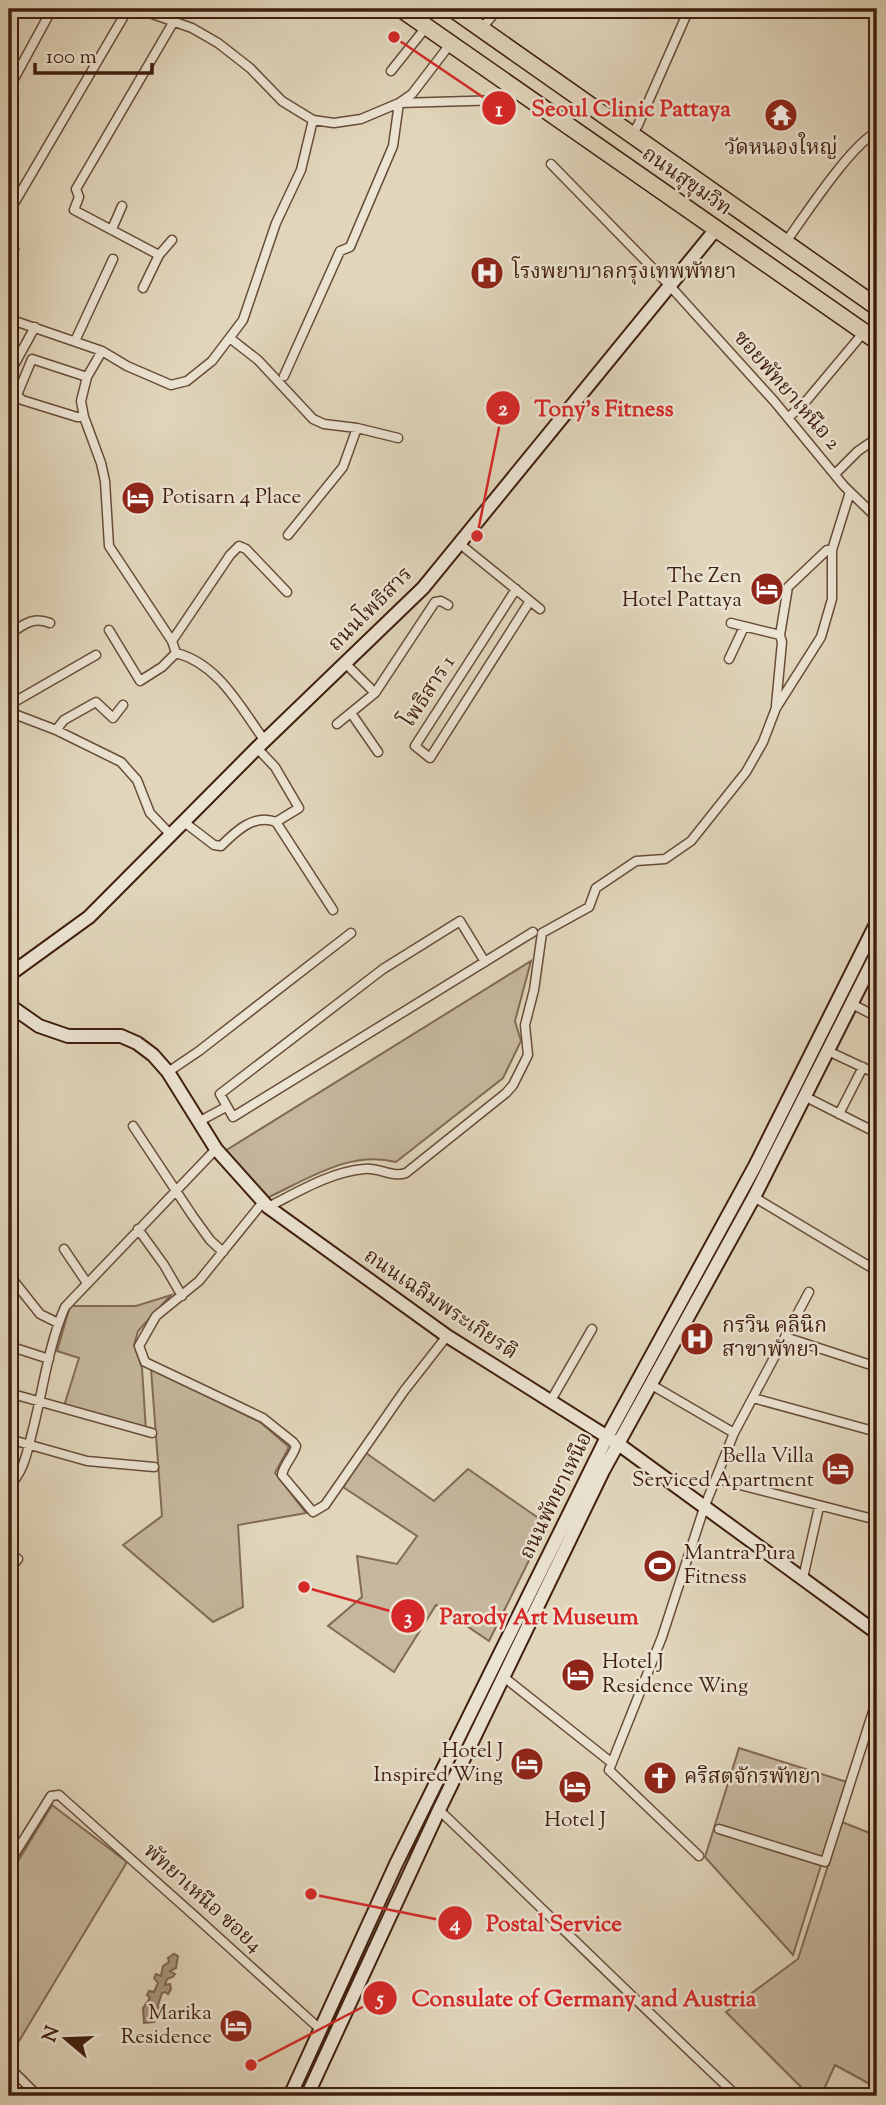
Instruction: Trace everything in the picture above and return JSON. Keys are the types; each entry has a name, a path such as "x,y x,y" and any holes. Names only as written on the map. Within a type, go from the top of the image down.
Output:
{"highway":[{"name":"ถนนสุขุมวิท","path":"401,9 871,336"},
{"name":"ถนนสุขุมวิท","path":"453,9 877,307"}],"main road":[{"name":"ถนนโพธิสาร","path":"9,975 89,917 261,744 423,588 716,229"},
{"name":"ถนนพัทยาเหนือ","path":"290,2096 396,1864 755,1166 877,922"},
{"name":"ถนนพัทยาเหนือ","path":"307,2096 439,1810 505,1678 612,1440 650,1384 754,1196 877,953"},
{"name":"ถนนเฉลิมพระเกียรติ","path":"9,1005 39,1026 68,1036 121,1036 137,1043 153,1055 168,1072 216,1149 265,1204 447,1336 612,1440 877,1633"}],"street":[{"path":"9,89 52,9"},
{"path":"15,202 128,9"},
{"path":"138,9 192,27 250,68 282,101 313,120 334,123 361,120 399,103 412,94 451,43"},
{"path":"482,28 498,9"},
{"path":"632,134 689,9"},
{"path":"159,256 74,210 79,197 76,189 174,21"},
{"path":"391,71 427,26"},
{"path":"399,103 503,100 521,93"},
{"path":"284,376 340,251 350,247 393,146 399,103"},
{"path":"9,318 102,351 127,366 171,385 187,381 200,372 231,339 248,309 276,223 301,170 313,120"},
{"path":"785,243 845,162 863,141 877,132"},
{"name":"ซอยพัทยาเหนือ 2","path":"551,164 670,286 789,418 850,492 877,518"},
{"path":"111,229 122,206"},
{"path":"143,288 159,256 172,240"},
{"path":"75,341 113,259"},
{"path":"9,374 35,327"},
{"path":"789,418 871,336"},
{"path":"231,339 258,360 306,414 324,424 357,428 398,438"},
{"path":"102,351 88,377 81,401 105,481 109,546 172,641 176,653"},
{"path":"84,417 77,418 22,400 17,395 32,359 88,377"},
{"path":"288,535 344,467 357,428"},
{"path":"835,474 858,451 877,438"},
{"path":"447,1336 404,1391 325,1505 313,1512 282,1475 283,1468 294,1454 296,1446 293,1442 263,1419 145,1362 139,1346 156,1316 199,1281 265,1204 352,1170 368,1168 399,1175 406,1173 513,1085 528,1055 525,1025 534,989 542,933 589,907 596,888 636,861 665,859 691,841 746,772 763,742 776,708 821,637 832,599 832,550 850,492"},
{"path":"460,544 540,608"},
{"path":"172,641 230,555 239,546 246,549 287,592"},
{"path":"776,708 782,642 780,635 788,586 827,550 832,550"},
{"name":"โพธิสาร 1","path":"516,589 415,746 430,758 530,601"},
{"path":"337,724 375,693 435,602 441,601 448,605"},
{"path":"9,634 33,620 50,623"},
{"path":"731,623 780,635"},
{"path":"729,659 744,627"},
{"path":"109,630 140,681 162,667 176,653"},
{"path":"176,653 195,659 216,674 275,767 299,808 276,822"},
{"path":"9,705 96,655"},
{"path":"345,663 375,693"},
{"path":"56,730 64,720 96,702 113,718 123,705"},
{"path":"9,712 56,730 121,762 138,780 150,813 171,835"},
{"path":"351,713 378,752"},
{"path":"184,822 214,845 221,846 237,830 252,822 269,819 276,822 333,910"},
{"path":"485,962 460,922 383,969 219,1094 233,1117 485,962 533,932"},
{"path":"168,1072 351,933"},
{"path":"852,1004 877,1017"},
{"path":"828,1051 877,1074"},
{"path":"839,1114 863,1067"},
{"path":"806,1097 877,1133"},
{"path":"200,1121 226,1107"},
{"path":"133,1126 210,1240 223,1252"},
{"path":"9,1486 21,1471 58,1323 65,1307 216,1149"},
{"path":"754,1196 877,1271"},
{"path":"138,1229 182,1296"},
{"path":"64,1249 87,1283"},
{"path":"9,1275 40,1314 58,1323"},
{"path":"610,1766 662,1637 704,1508 734,1433 809,1292"},
{"path":"551,1402 592,1329"},
{"path":"785,1338 877,1367"},
{"path":"9,1346 49,1359"},
{"path":"650,1384 734,1433"},
{"path":"9,1393 152,1433"},
{"path":"753,1398 877,1433"},
{"path":"9,1439 87,1461 154,1467"},
{"path":"717,1479 877,1520"},
{"path":"803,1578 819,1507"},
{"path":"9,1551 18,1559 9,1570"},
{"path":"505,1678 610,1766 699,1856"},
{"path":"719,1829 825,1862 877,1699"},
{"name":"พัทยาเหนือ ซอย4","path":"9,1863 51,1796 59,1795 321,2030"},
{"path":"439,1810 737,2096"},
{"path":"9,2068 38,2096"}],"shaded area":[{"path":"531,961 515,1021 521,1041 503,1078 396,1162 379,1159 346,1163 267,1198 225,1151"},
{"path":"171,1295 138,1331 134,1345 142,1368 146,1431 64,1406 79,1358 57,1351 70,1306 136,1306"},
{"path":"151,1369 260,1422 289,1447 275,1473 306,1513 238,1525 243,1607 213,1622 123,1545 162,1516"},
{"path":"366,1453 434,1501 468,1469 547,1524 489,1641 436,1605 394,1672 328,1626 362,1597 357,1556 397,1564 417,1536 343,1487"},
{"path":"739,1748 847,1782 793,1955 705,1857"},
{"path":"52,1805 127,1862 10,2056 9,1876"},
{"path":"842,1822 877,1836 877,2088 835,2065 821,2096 810,2096 726,2012 798,1959"},
{"path":"174,1954 178,1956 176,1968 170,1971 175,1974 167,1979 165,1985 170,1984 171,1989 168,1994 162,1993 158,2005 159,2014 154,2022 144,2023 143,2008 150,1998 147,1995 149,1991 154,1992 158,1983 154,1978 156,1974 161,1976 163,1966"}],"place":[{"name":"Seoul Clinic Pattaya","path":"394,37"},
{"name":"วัดหนองใหญ่","path":"781,115"},
{"name":"โรงพยาบาลกรุงเทพพัทยา","path":"487,273"},
{"name":"Potisarn 4 Place","path":"138,498"},
{"name":"Tony's Fitness","path":"477,536"},
{"name":"The Zen Hotel Pattaya","path":"767,589"},
{"name":"กรวิน คลินิก สาขาพัทยา","path":"697,1339"},
{"name":"Bella Villa Serviced Apartment","path":"838,1469"},
{"name":"Mantra Pura Fitness","path":"660,1566"},
{"name":"Parody Art Museum","path":"304,1587"},
{"name":"Hotel J Residence Wing","path":"578,1675"},
{"name":"Hotel J Inspired Wing","path":"527,1764"},
{"name":"คริสตจักรพัทยา","path":"660,1778"},
{"name":"Hotel J","path":"575,1787"},
{"name":"Postal Service","path":"311,1894"},
{"name":"Marika Residence","path":"236,2026"},
{"name":"Consulate of Germany and Austria","path":"251,2065"}]}
